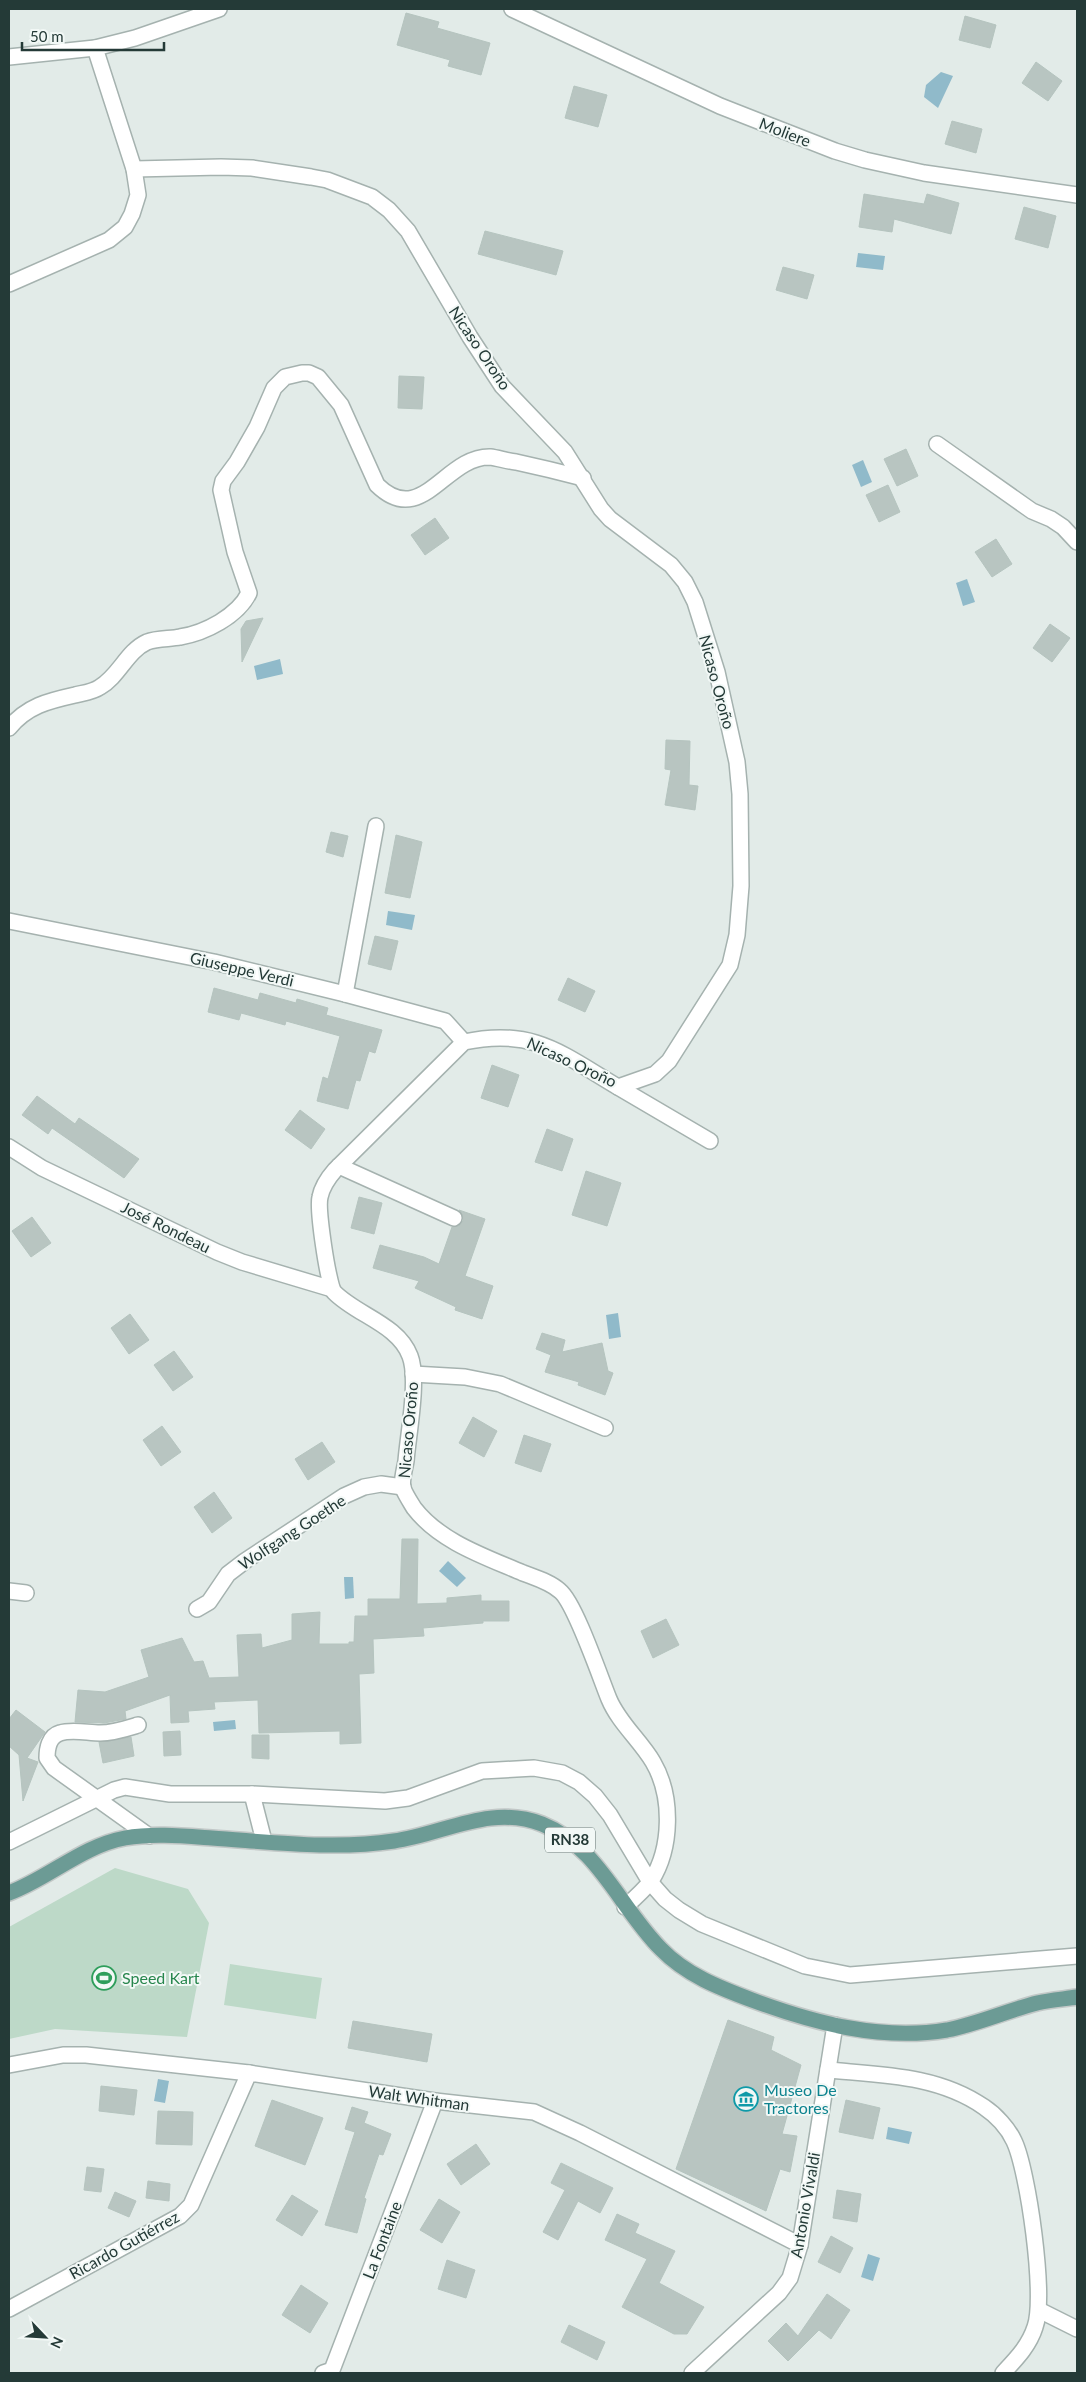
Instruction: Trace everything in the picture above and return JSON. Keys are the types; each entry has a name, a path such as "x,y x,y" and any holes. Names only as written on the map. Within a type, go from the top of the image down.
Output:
{"main road":[{"name":"RN38","path":"9,1893 102,1845 126,1838 149,1836 348,1845 394,1841 465,1822 492,1817 513,1816 543,1824 574,1842 599,1868 625,1907 663,1952 696,1976 766,2005 835,2025 886,2033 946,2030 985,2020 1036,2003 1077,1997"}],"street":[{"path":"9,57 95,48 135,38 219,9"},
{"name":"Moliere","path":"512,9 720,106 835,151 865,160 924,172 1077,195"},
{"path":"9,284 109,240 124,228 132,214 138,195 134,169 95,48"},
{"name":"Nicaso Oroño","path":"134,169 252,168 327,180 372,197 389,210 408,231 487,365 502,386 565,452 601,508 610,518 671,565 686,582 695,602 717,672 737,762 740,794 741,886 737,935 730,965 669,1060 655,1074 618,1087 560,1053 524,1038 485,1038 464,1042"},
{"path":"9,728 26,710 56,699 100,688 138,647 148,642 181,637 200,631 240,608 249,593 235,552 221,490 223,481 237,462 257,427 274,388 285,377 309,373 318,377 341,405 377,485 386,493 405,500 417,498 432,490 453,470 473,460 490,457 583,478"},
{"path":"937,444 1032,511 1051,519 1063,527 1077,542"},
{"path":"345,994 376,826"},
{"name":"Giuseppe Verdi","path":"9,920 214,962 345,994 445,1021 464,1042"},
{"path":"332,1289 319,1214 320,1198 325,1182 464,1042"},
{"path":"618,1087 710,1141"},
{"name":"José Rondeau","path":"9,1147 42,1168 217,1252 242,1262 332,1289"},
{"path":"339,1166 454,1218"},
{"name":"Nicaso Oroño","path":"332,1289 343,1300 390,1331 400,1340 410,1356 413,1374 403,1487 414,1508 430,1524 456,1542 474,1552 548,1583 566,1596 615,1713 653,1762 660,1778 667,1816 666,1840 660,1863 650,1882 625,1907"},
{"path":"413,1374 465,1377 500,1384 605,1428"},
{"name":"Wolfgang Goethe","path":"197,1609 209,1602 218,1593 228,1574 344,1496 364,1487 381,1484 403,1487"},
{"path":"9,1591 26,1593"},
{"path":"138,1725 102,1733 60,1733 53,1737 50,1742 46,1758 54,1768 149,1836"},
{"path":"9,1842 98,1798 125,1788 170,1794 252,1794 385,1801 408,1798 482,1771 534,1768 562,1773 579,1782 595,1796 610,1814 650,1882 665,1899 702,1924 761,1950 824,1971 850,1975 1077,1956"},
{"path":"252,1794 264,1841"},
{"name":"Antonio Vivaldi","path":"692,2373 779,2293 790,2278 800,2245 835,2025"},
{"name":"Walt Whitman","path":"9,2064 63,2055 86,2055 249,2073 435,2101 534,2112 580,2133 800,2245"},
{"path":"828,2070 908,2077 952,2089 986,2108 1001,2122 1014,2139 1022,2159 1040,2280 1039,2310 1036,2326 1026,2347 1003,2373"},
{"name":"Ricardo Gutiérrez","path":"9,2309 180,2216 191,2205 249,2073"},
{"name":"La Fontaine","path":"330,2372 435,2101"},
{"path":"1039,2310 1077,2329"}],"green space":[{"name":"Speed Kart","path":"115,1868 188,1889 209,1923 187,2037 55,2029 9,2039 9,1927"},
{"path":"230,1964 322,1978 316,2019 224,2005"}],"water":[{"path":"941,72 953,76 938,108 924,97 926,85"},
{"path":"858,253 885,256 883,270 856,267"},
{"path":"863,460 872,482 861,487 852,465"},
{"path":"967,579 975,602 963,606 956,583"},
{"path":"280,659 283,674 257,680 254,666"},
{"path":"388,911 415,915 412,930 386,925"},
{"path":"618,1313 621,1337 609,1339 606,1315"},
{"path":"448,1561 466,1578 457,1587 439,1571"},
{"path":"344,1577 353,1577 354,1598 345,1599"},
{"path":"235,1720 236,1729 214,1731 213,1722"},
{"path":"158,2079 169,2081 165,2103 154,2101"},
{"path":"888,2127 912,2132 909,2144 886,2139"},
{"path":"868,2254 880,2258 873,2281 861,2277"}],"building":[{"path":"406,13 439,22 437,28 490,43 481,75 448,66 450,60 397,45"},
{"path":"965,16 996,25 990,48 959,40"},
{"path":"1036,62 1062,81 1048,101 1022,83"},
{"path":"574,86 607,95 598,127 565,118"},
{"path":"952,121 982,129 976,153 945,144"},
{"path":"864,194 924,204 927,194 959,203 951,234 894,219 892,232 859,227"},
{"path":"1024,207 1056,216 1048,248 1015,239"},
{"path":"485,231 563,251 556,275 478,254"},
{"path":"783,267 814,275 807,299 776,290"},
{"path":"399,376 424,377 422,409 398,408"},
{"path":"906,449 918,476 897,486 884,459"},
{"path":"888,485 900,512 879,522 866,495"},
{"path":"435,518 449,538 425,555 411,535"},
{"path":"996,539 1012,564 992,577 975,552"},
{"path":"263,618 242,662 241,629 246,621"},
{"path":"1050,624 1070,638 1052,662 1033,648"},
{"path":"666,740 690,741 689,785 698,786 695,810 665,805 671,770 665,769"},
{"path":"331,832 348,836 343,857 326,852"},
{"path":"396,835 422,842 410,898 385,893"},
{"path":"375,936 398,941 391,970 368,964"},
{"path":"568,978 595,991 585,1012 558,1000"},
{"path":"214,988 258,1000 260,993 296,1003 297,999 328,1008 326,1015 382,1030 375,1053 369,1051 360,1081 356,1080 348,1109 317,1101 323,1077 328,1079 340,1036 286,1021 285,1025 241,1013 239,1020 208,1012"},
{"path":"492,1065 519,1075 508,1107 481,1098"},
{"path":"37,1096 75,1124 79,1118 139,1159 124,1178 52,1128 48,1134 22,1115"},
{"path":"300,1110 325,1129 311,1149 285,1130"},
{"path":"547,1129 573,1139 562,1171 535,1162"},
{"path":"586,1171 621,1183 607,1226 572,1215"},
{"path":"359,1197 382,1203 374,1234 351,1228"},
{"path":"459,1210 485,1219 465,1276 493,1286 482,1319 455,1310 456,1307 415,1288 419,1281 373,1268 380,1245 424,1257 439,1264 452,1227 459,1226 463,1221"},
{"path":"32,1217 51,1243 31,1257 12,1231"},
{"path":"130,1314 149,1340 129,1354 111,1328"},
{"path":"542,1333 565,1340 562,1352 602,1343 608,1371 613,1373 605,1395 578,1385 579,1382 545,1372 551,1355 536,1349"},
{"path":"174,1351 193,1377 173,1391 154,1365"},
{"path":"473,1417 497,1431 484,1457 459,1443"},
{"path":"162,1426 181,1452 161,1466 143,1440"},
{"path":"524,1435 551,1444 541,1472 515,1463"},
{"path":"322,1442 335,1462 308,1480 295,1459"},
{"path":"214,1492 232,1518 212,1533 194,1507"},
{"path":"402,1539 418,1539 417,1604 447,1603 447,1598 481,1595 481,1601 509,1601 509,1621 483,1621 483,1623 423,1628 424,1636 373,1639 374,1673 359,1674 361,1743 340,1744 340,1731 259,1733 258,1700 214,1702 215,1709 188,1711 189,1722 171,1723 170,1695 125,1711 126,1719 104,1723 75,1722 78,1690 105,1692 149,1677 141,1650 182,1638 194,1662 203,1661 209,1678 239,1677 237,1635 261,1634 262,1648 292,1640 292,1614 320,1612 319,1644 349,1644 349,1642 354,1642 355,1616 368,1616 368,1599 400,1599"},
{"path":"666,1619 679,1645 653,1658 641,1631"},
{"path":"16,1710 45,1732 27,1758 38,1762 23,1801 19,1755 9,1746 9,1719"},
{"path":"180,1731 181,1755 164,1756 163,1732"},
{"path":"252,1735 269,1735 269,1759 252,1758"},
{"path":"131,1737 134,1756 103,1763 99,1742"},
{"name":"Museo De Tractores","path":"728,2020 774,2037 771,2050 801,2065 782,2134 797,2136 790,2172 780,2169 766,2211 676,2169"},
{"path":"353,2021 432,2034 427,2062 348,2048"},
{"path":"101,2086 137,2090 134,2115 99,2111"},
{"path":"272,2100 323,2118 305,2165 255,2146"},
{"path":"846,2100 880,2108 873,2139 839,2132"},
{"path":"352,2107 368,2112 364,2123 391,2134 383,2155 379,2154 364,2198 366,2199 357,2233 325,2225 355,2132 345,2129"},
{"path":"158,2111 193,2112 192,2145 156,2144"},
{"path":"476,2144 490,2164 461,2185 447,2164"},
{"path":"561,2163 613,2188 600,2213 578,2201 558,2240 543,2232 565,2190 551,2183"},
{"path":"87,2167 104,2169 101,2192 84,2190"},
{"path":"148,2181 170,2184 169,2201 146,2198"},
{"path":"837,2190 861,2194 857,2222 833,2218"},
{"path":"115,2192 136,2201 129,2217 108,2208"},
{"path":"292,2195 318,2211 302,2236 276,2220"},
{"path":"439,2199 460,2212 442,2243 420,2230"},
{"path":"617,2214 639,2224 635,2233 675,2251 659,2283 704,2307 687,2334 674,2334 622,2307 647,2259 605,2240"},
{"path":"831,2236 853,2248 840,2273 818,2262"},
{"path":"447,2260 475,2270 466,2298 438,2289"},
{"path":"301,2285 328,2303 310,2333 282,2315"},
{"path":"827,2294 850,2310 831,2339 819,2330 788,2361 768,2341 786,2323 798,2336"},
{"path":"569,2325 605,2342 597,2360 561,2342"}],"place":[{"name":"Speed Kart","path":"104,1978"},
{"name":"Museo De Tractores","path":"746,2099"}]}
